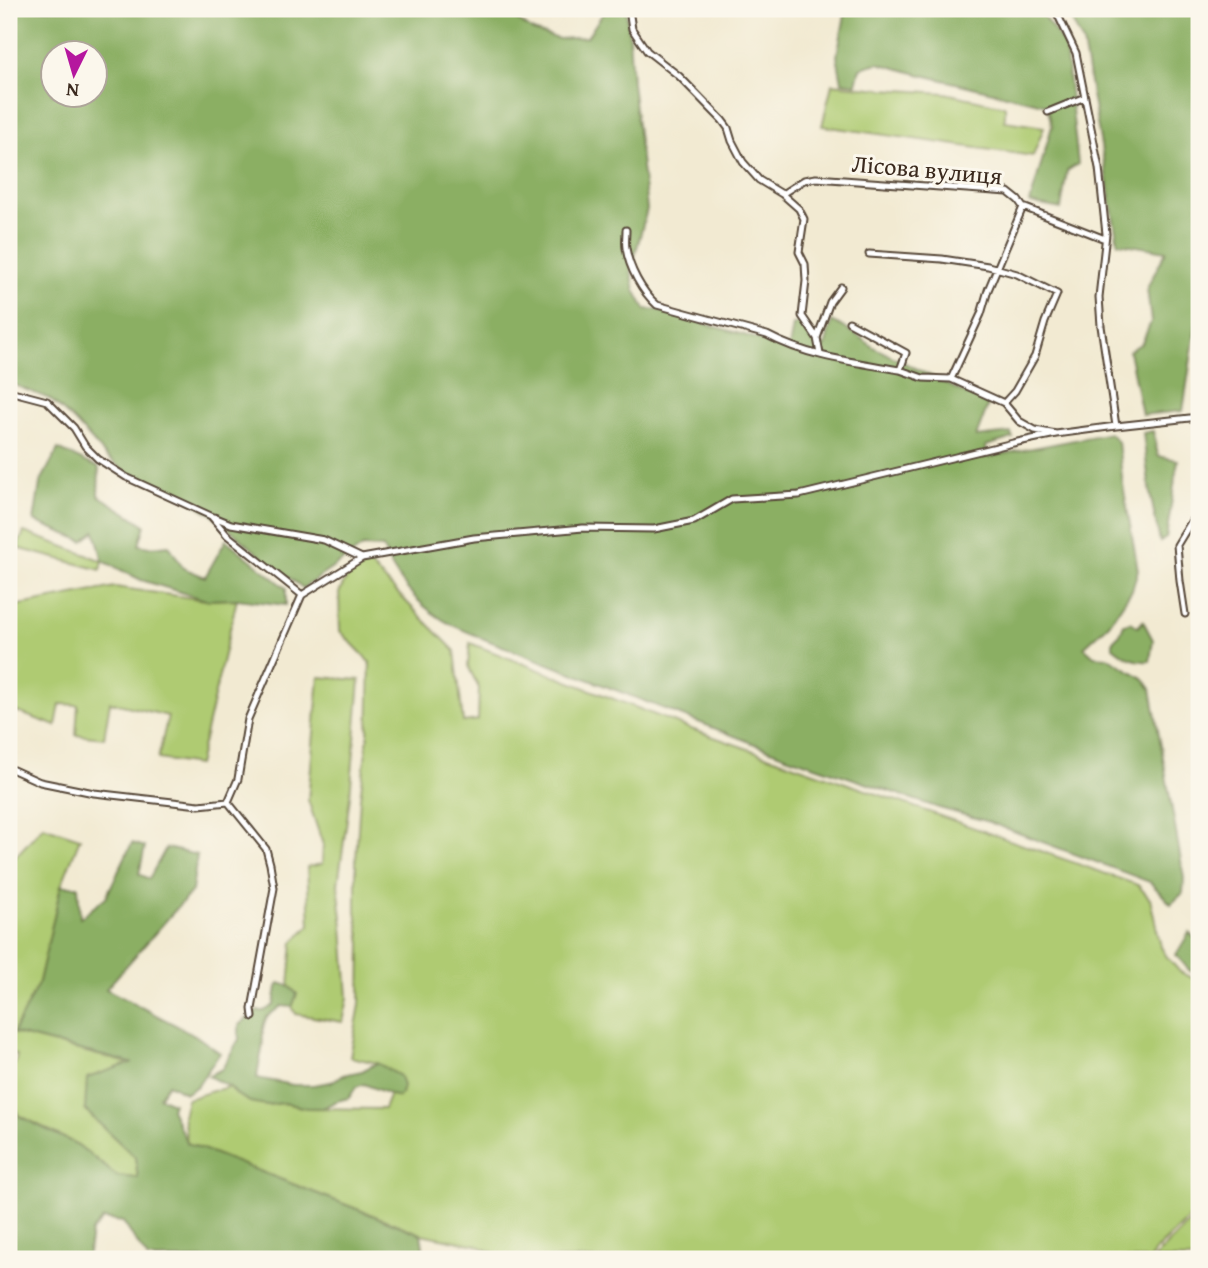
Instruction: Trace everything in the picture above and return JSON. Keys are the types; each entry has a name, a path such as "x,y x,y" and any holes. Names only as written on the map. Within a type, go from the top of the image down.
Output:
{"street":[{"path":"629,9 632,29 647,51 680,76 722,120 743,162 759,180 782,194 799,209 804,219 799,252 805,264 806,281 802,316 817,338"},
{"path":"1055,9 1076,53 1096,152 1106,234 1099,296 1101,326 1116,426"},
{"path":"1048,112 1085,97"},
{"name":"Лісова вулиця","path":"782,194 804,180 816,177 1008,192 1018,200 1023,207 981,314 951,379"},
{"path":"1023,207 1105,239"},
{"path":"626,230 626,250 633,270 646,296 657,305 767,335 783,344 820,355 900,370 923,378 951,379 1004,403 1019,421 1035,430 1056,434"},
{"path":"869,254 942,259 997,269 1017,274 1057,294 1035,356 1004,403"},
{"path":"820,355 817,338 830,302 841,287"},
{"path":"849,322 906,353 900,370"},
{"path":"9,390 47,401 74,428 85,446 98,459 126,477 231,524 324,540 362,558"},
{"path":"228,802 238,779 248,719 302,595 362,558 488,537 583,528 654,528 694,521 732,499 799,495 1056,434 1199,417"},
{"path":"1185,614 1177,545 1194,517 1199,498"},
{"path":"211,516 227,536 302,595"},
{"path":"9,768 40,782 94,793 199,805 228,802"},
{"path":"228,802 265,849 274,888 252,1009 253,1017"}],"green space":[{"path":"9,9 507,9 508,13 533,31 559,39 587,37 606,9 626,9 647,209 631,271 635,290 645,309 658,310 789,348 793,325 802,322 825,347 832,321 873,347 988,405 976,437 1011,433 1013,438 986,446 987,457 1110,433 1118,442 1138,570 1132,590 1109,624 1084,647 1094,656 1107,657 1144,679 1151,689 1184,878 1183,893 1171,904 1150,882 986,821 939,808 786,756 479,637 447,622 424,606 407,589 383,548 363,547 303,588 213,515 181,495 130,475 106,456 50,399 9,383"},
{"path":"849,9 1038,9 1065,46 1078,164 1067,171 1061,209 1030,203 1052,126 1047,105 878,63 860,68 856,84 842,82 837,56 845,15"},
{"path":"1066,9 1199,9 1199,305 1183,411 1142,415 1129,351 1142,343 1151,322 1147,288 1166,251 1118,243 1083,43"},
{"path":"832,84 945,93 1005,106 1005,121 1044,127 1033,156 822,126"},
{"path":"1153,431 1158,456 1178,460 1166,538 1160,542 1150,493 1143,433"},
{"path":"58,449 99,468 98,495 145,525 139,545 169,545 183,568 205,577 226,540 286,588 286,605 237,599 206,600 141,580 103,561 95,531 83,541 34,521 40,483"},
{"path":"24,532 103,561 101,570 17,548"},
{"path":"369,564 455,651 463,722 478,720 479,688 468,666 470,643 691,729 1138,885 1150,899 1161,947 1167,957 1180,972 1199,981 1199,1209 1150,1259 508,1259 476,1245 421,1234 187,1143 183,1116 187,1099 224,1088 230,1087 237,1095 266,1105 284,1103 307,1108 384,1109 390,1094 397,1097 377,1063 350,1057 360,1005 361,943 356,911 356,860 368,736 370,662 340,631 339,593 348,575"},
{"path":"115,587 206,600 237,599 198,765 158,759 168,716 110,702 104,738 76,735 78,705 60,704 56,726 9,709 9,607"},
{"path":"1143,621 1153,640 1150,661 1130,658 1113,647 1113,641 1124,624 1131,622 1138,627"},
{"path":"319,677 360,680 350,797 338,884 348,998 343,1022 296,1014 292,1007 297,994 289,986 293,942 310,925 307,867 322,864 323,845 308,800"},
{"path":"43,826 80,838 61,886 39,982 14,1033 132,1064 85,1110 135,1157 138,1179 117,1176 78,1145 19,1115 9,1091 9,1064 15,1064 17,1055 9,1053 9,864"},
{"path":"132,843 145,847 139,874 149,879 166,848 197,855 192,891 106,989 195,1035 220,1053 197,1086 186,1093 168,1084 159,1097 173,1103 171,1109 187,1143 421,1234 424,1254 392,1259 148,1259 123,1222 103,1219 91,1232 87,1259 9,1259 9,1091 19,1116 78,1145 117,1176 138,1178 135,1157 85,1110 87,1078 131,1063 13,1033 39,982 61,886 78,886 80,918 106,897"},
{"path":"1189,933 1199,942 1199,973 1190,971 1176,955"},
{"path":"280,983 289,986 297,994 292,1007 281,1006 266,1020 257,1078 293,1085 313,1085 331,1082 377,1063 400,1076 403,1086 401,1094 397,1097 364,1084 356,1087 349,1098 323,1108 284,1103 266,1105 250,1102 237,1095 230,1087 208,1076 222,1069 239,1039 239,1025 257,1011 264,1011 274,1005"},
{"path":"1199,1213 1199,1259 1155,1259 1159,1253"}]}
